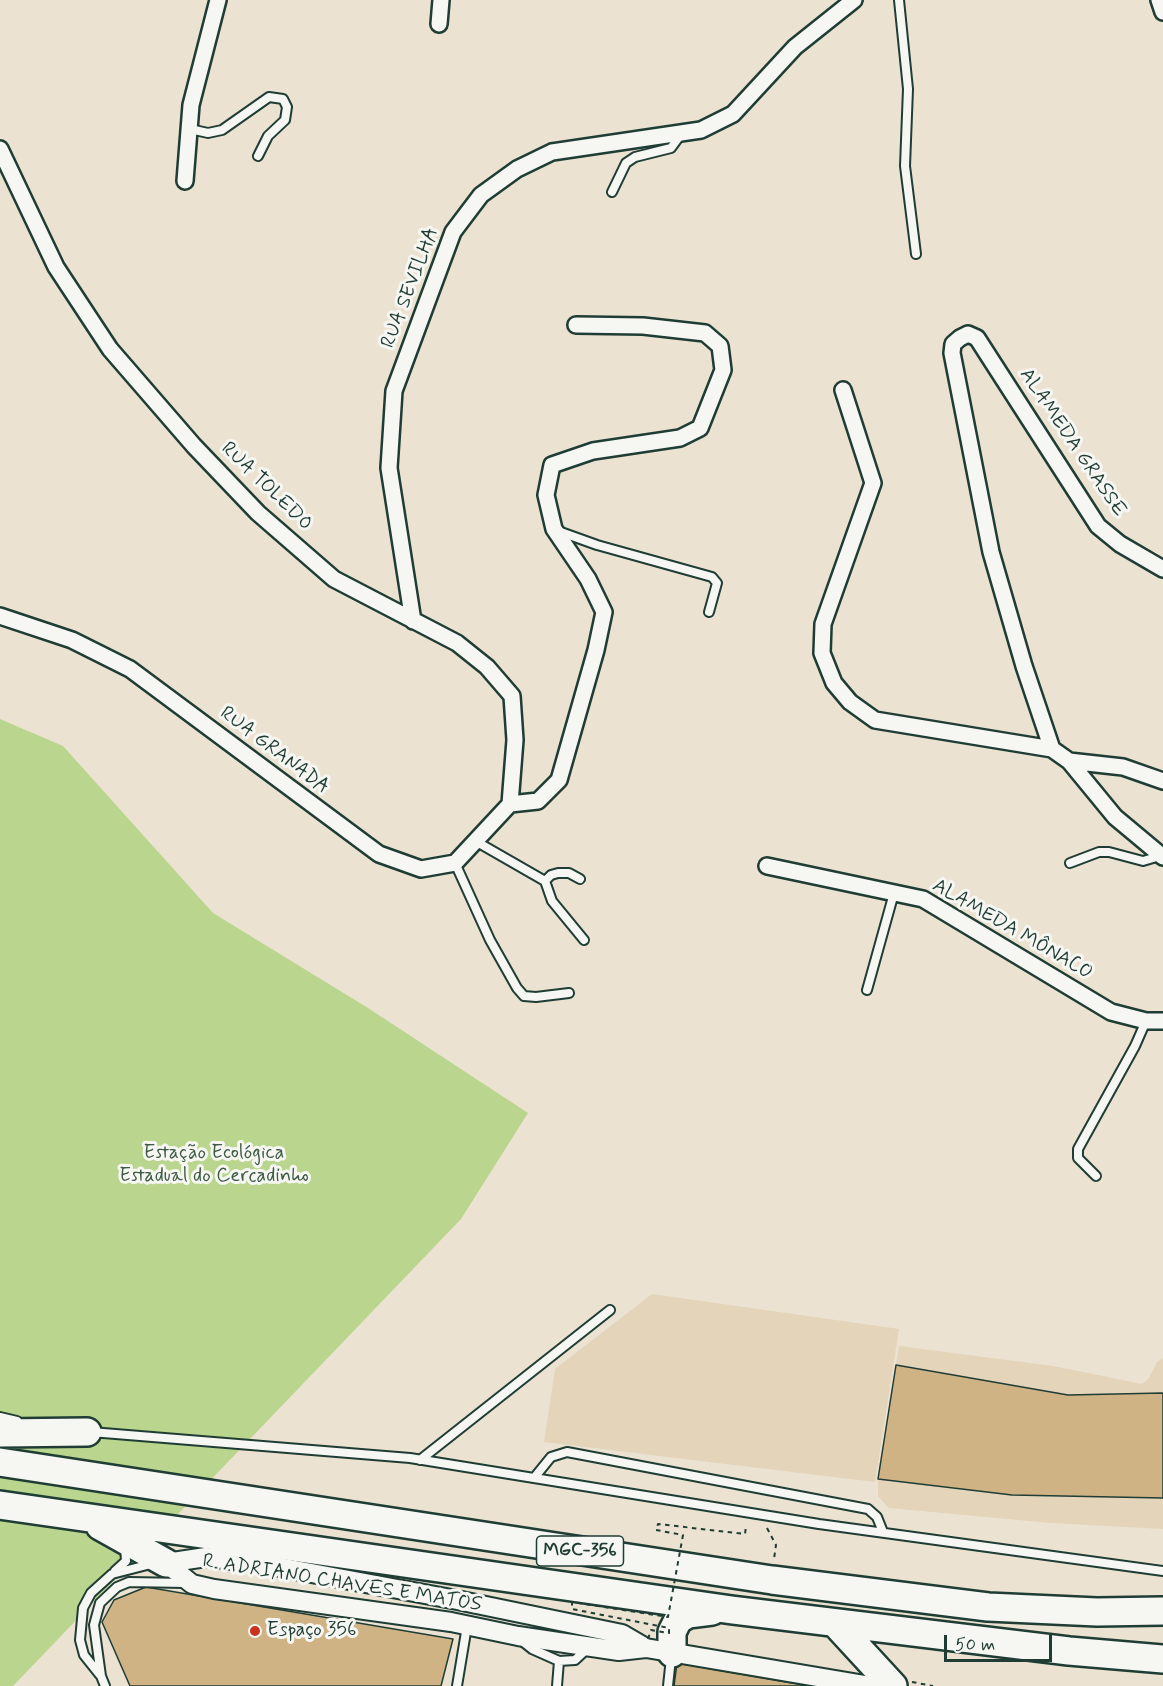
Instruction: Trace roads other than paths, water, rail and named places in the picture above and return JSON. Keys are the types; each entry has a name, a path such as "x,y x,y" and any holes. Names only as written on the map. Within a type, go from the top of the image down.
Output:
{"highway":[{"path":"12,1428 87,1432"},
{"name":"MGC-356","path":"0,1462 772,1580 988,1607 1097,1612 1163,1611"},
{"name":"MGC-356","path":"0,1505 835,1623 1069,1651 1163,1648"},
{"path":"86,1518 166,1563"},
{"path":"655,1647 672,1632 678,1620 695,1612 732,1610"},
{"path":"835,1623 893,1686"},
{"path":"1069,1651 1163,1659"}],"street":[{"path":"185,181 191,105 219,0"},
{"path":"439,24 441,0"},
{"name":"RUA SEVILHA","path":"413,621 389,468 394,391 453,232 481,195 517,169 552,152 701,130 733,114 795,47 854,0"},
{"path":"1159,0 1163,12"},
{"name":"RUA TOLEDO","path":"0,149 56,267 110,349 258,513 334,579 457,643 487,667 512,696 515,740 510,804"},
{"path":"455,863 510,804 538,801 559,780 596,650 604,612 588,579 554,529 546,495 552,465 593,451 680,438 700,428 723,370 720,346 705,333 643,326 576,326"},
{"name":"ALAMEDA GRASSE","path":"1052,749 1024,666 991,552 952,353 953,344 968,334 977,338 1098,526 1120,544 1163,569"},
{"path":"843,390 873,483 823,624 822,653 834,682 850,702 876,720 1052,749 1070,761 1115,817 1162,856"},
{"name":"RUA GRANADA","path":"0,617 72,640 130,669 379,854 421,869 455,863"},
{"path":"1070,761 1123,767 1163,781"},
{"name":"ALAMEDA MÔNACO","path":"767,866 923,899 1111,1012 1146,1021 1163,1021"},
{"name":"R. ADRIANO CHAVES E MATOS","path":"166,1563 206,1557 252,1562 622,1634 655,1647 871,1686"},
{"path":"248,1592 241,1587 238,1574 245,1564 252,1562"},
{"name":"R. ADRIANO CHAVES E MATOS","path":"166,1563 192,1584 619,1651 655,1647"}],"lane":[{"path":"899,0 908,88 905,166 916,254"},
{"path":"190,129 208,133 222,130 269,97 283,99 287,107 285,120 268,136 258,156"},
{"path":"612,192 626,163 635,157 666,151 682,133"},
{"path":"554,529 597,545 712,576 717,583 709,612"},
{"path":"477,842 544,881 552,901 584,940"},
{"path":"1070,863 1099,852 1109,852 1143,861 1162,856"},
{"path":"455,863 490,940 517,988 524,996 536,998 569,993"},
{"path":"544,881 558,873 569,873 580,879"},
{"path":"867,990 894,893"},
{"path":"1096,1176 1078,1158 1078,1149 1136,1046 1146,1021"},
{"path":"420,1460 610,1310"},
{"path":"0,1417 12,1428"},
{"path":"34,1424 87,1432 420,1460 883,1532 1163,1571"},
{"path":"534,1478 551,1457 567,1452 868,1509 877,1517 883,1532"},
{"path":"101,1676 84,1655 79,1624 91,1593 126,1561 127,1555 117,1536"},
{"path":"112,1574 142,1565 166,1563"},
{"path":"105,1686 101,1676 94,1625 100,1603 129,1582 168,1581 192,1584"},
{"path":"457,1686 467,1626"},
{"path":"518,1636 532,1649 559,1661 575,1660 590,1646"},
{"path":"655,1647 668,1686"},
{"path":"557,1686 559,1661"}],"place":[{"name":"Espaço 356","path":"255,1631"}],"park label":[{"name":"Estação Ecológica Estadual do Cercadinho","path":"214,1166"}]}
